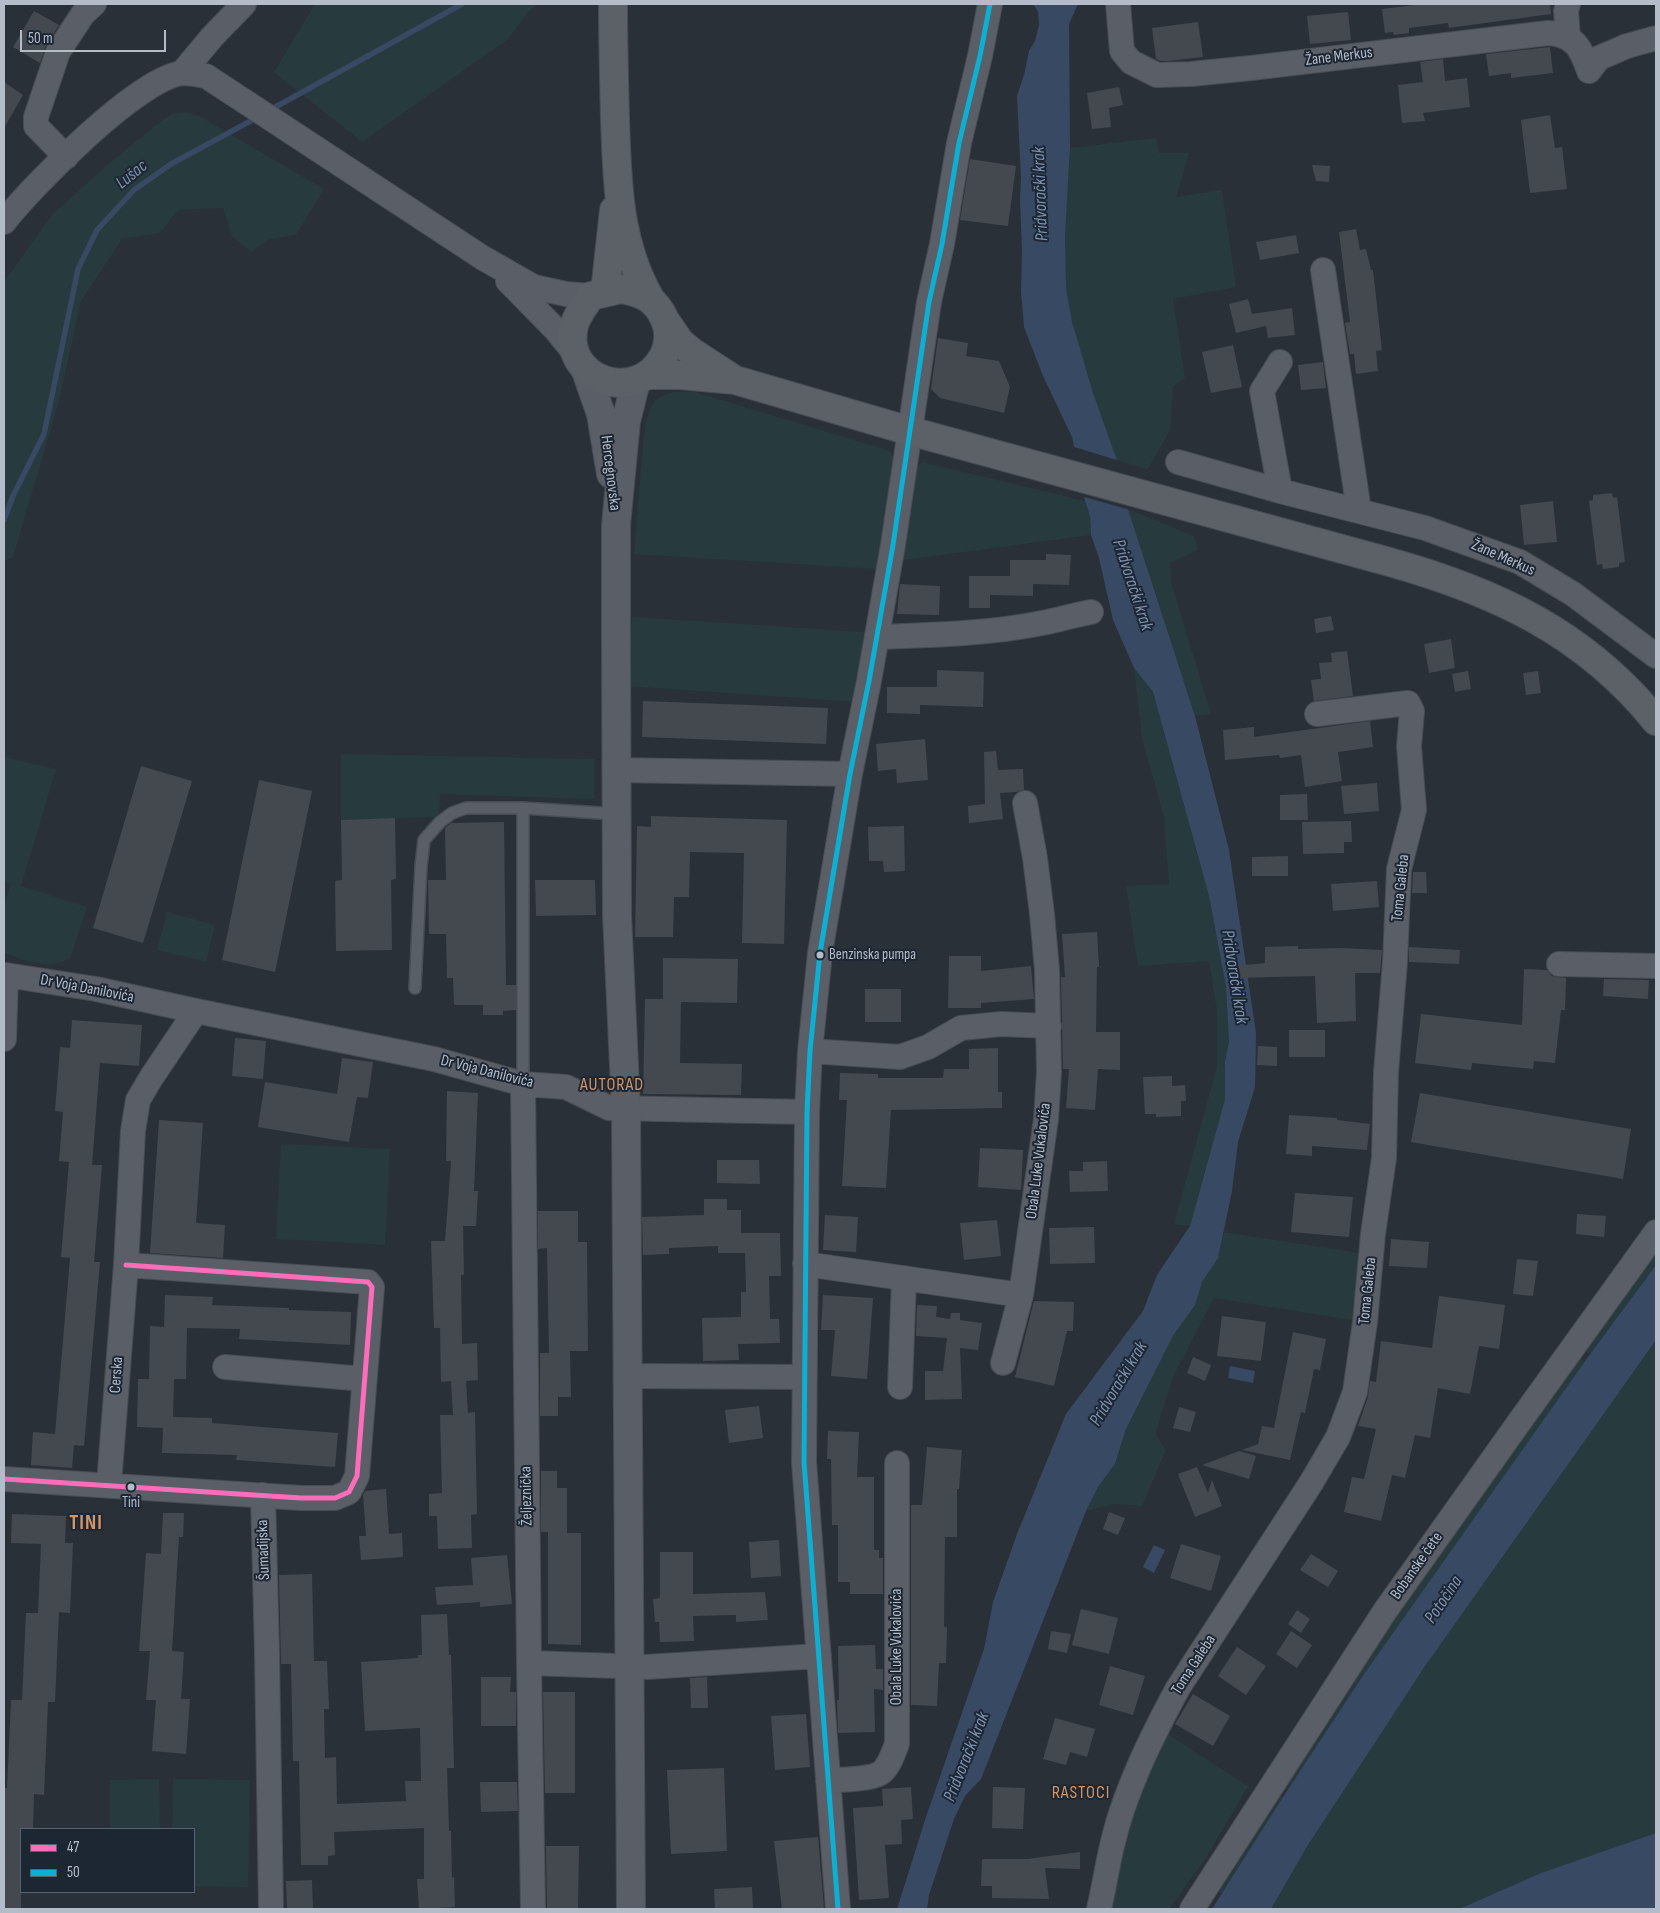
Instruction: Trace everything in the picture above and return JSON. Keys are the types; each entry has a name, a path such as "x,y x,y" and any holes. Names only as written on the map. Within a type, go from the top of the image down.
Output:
{"main road":[{"path":"613,4 617,186 606,269 598,294 580,311 574,326 573,342 581,362 596,377 608,382 622,384 642,378 680,375 735,380 910,432 1443,578 1537,619 1589,654 1625,685 1656,721"},
{"path":"617,186 639,279 651,300 660,310 680,342 735,380"},
{"path":"598,294 621,289 637,292 651,300"},
{"path":"642,378 659,365 666,352 668,338 667,323"}],"street":[{"path":"66,157 36,126 36,117 58,52 83,14 94,4"},
{"path":"182,73 212,37 244,4"},
{"path":"838,1909 804,1462 807,1112 810,1051 820,953 850,774 893,545 929,302 942,244 959,143 980,56 990,4"},
{"name":"Žane Merkus","path":"1118,4 1122,51 1132,62 1157,75 1191,74 1251,68 1548,33 1559,34 1568,38"},
{"path":"1568,4 1566,11 1568,38 1581,49 1589,71 1599,58 1627,46 1656,38"},
{"path":"4,222 20,201 97,127 154,84 182,73 206,76 484,258 534,287 566,294 598,294"},
{"path":"484,258 556,330 581,362"},
{"path":"1323,270 1359,511"},
{"name":"Hercegnovska","path":"581,362 601,414 607,441 616,525"},
{"path":"1280,362 1262,391 1280,491"},
{"name":"Hercegnovska","path":"616,525 626,421 642,378"},
{"name":"Žane Merkus","path":"1178,462 1280,491 1425,528 1520,562 1572,594 1656,656"},
{"path":"616,525 617,914 626,1109 631,1909"},
{"path":"877,637 939,635 1000,629 1041,623 1090,612"},
{"name":"Toma Galeba","path":"1099,1909 1112,1845 1129,1791 1164,1713 1178,1688 1311,1484 1338,1437 1355,1392 1368,1303 1373,1234 1384,1158 1386,1072 1395,962 1399,869 1414,810 1409,746 1412,711 1408,703 1318,714"},
{"path":"616,770 850,774"},
{"name":"Obala Luke Vukalovića","path":"1003,1363 1021,1295 1046,1118 1049,1026 1047,970 1035,858 1026,803"},
{"path":"1559,964 1656,966"},
{"name":"Dr Voja Danilovića","path":"4,1039 6,975 96,989 434,1059 523,1084 566,1087 608,1108 807,1112"},
{"path":"126,1265 133,1131 138,1100 196,1011"},
{"path":"810,1051 900,1056 928,1047 961,1028 1001,1024 1049,1026"},
{"name":"Željeznička","path":"523,1084 533,1909"},
{"name":"Bobanske čete","path":"1192,1909 1386,1611 1514,1428 1656,1232"},
{"path":"806,1264 1021,1295"},
{"name":"Šumadijska","path":"126,1265 368,1282 372,1287 357,1476 349,1492 336,1498 262,1495 267,1654 271,1909"},
{"name":"Cerska","path":"109,1484 126,1265"},
{"path":"900,1387 904,1278"},
{"path":"225,1367 364,1379"},
{"path":"627,1376 804,1377"},
{"name":"Obala Luke Vukalovića","path":"828,1780 875,1776 883,1771 891,1761 897,1744 897,1463"},
{"path":"4,1478 262,1495"},
{"path":"529,1663 629,1666 819,1656"}],"lane":[{"path":"415,988 424,840 440,822 452,813 466,808 523,808 616,814"},
{"path":"523,808 523,1084"}],"green space":[{"path":"315,4 539,4 530,10 507,40 362,142 274,72"},
{"path":"186,112 199,116 324,189 296,235 269,239 251,252 232,236 223,208 178,210 160,233 122,239 81,301 59,401 13,557 4,561 4,282 52,215 106,166 161,121 172,114"},
{"path":"1156,138 1159,153 1189,153 1176,197 1222,190 1236,287 1173,299 1185,378 1173,387 1170,430 1148,469 1117,460 1080,354 1066,289 1064,236 1070,148"},
{"path":"673,392 695,392 890,451 897,464 878,569 634,554 645,424 654,403 661,397"},
{"path":"922,462 1085,501 1090,516 1091,535 897,561 914,469"},
{"path":"1128,509 1194,536 1198,550 1170,563 1171,582 1211,714 1195,716"},
{"path":"632,617 864,632 859,702 627,686"},
{"path":"1134,668 1153,692 1209,896 1226,987 1229,1042 1225,1062 1225,1099 1190,1226 1174,1224 1217,1066 1217,1011 1209,961 1138,966 1126,886 1169,884 1164,817 1142,738"},
{"path":"341,754 594,759 594,799 440,794 439,817 341,820"},
{"path":"4,757 56,769 21,886 87,907 70,959 51,965 27,961 4,953 4,907 11,884 4,881"},
{"path":"167,912 215,925 206,962 157,950"},
{"path":"281,1144 390,1149 385,1245 276,1239"},
{"path":"1224,1232 1372,1255 1365,1322 1214,1298 1173,1377 1155,1434 1166,1450 1142,1506 1115,1504 1086,1511 1098,1487 1115,1464 1126,1429 1173,1336 1195,1305 1202,1282 1218,1257"},
{"path":"1656,1249 1656,1265 1590,1354 1583,1350"},
{"path":"1656,1340 1656,1833 1541,1873 1459,1909 1271,1909 1361,1762 1456,1620"},
{"path":"1578,1356 1585,1362 1364,1674 1288,1790 1282,1787 1356,1671"},
{"path":"1158,1728 1248,1786 1206,1858 1169,1909 1099,1909"},
{"path":"159,1779 160,1828 110,1828 110,1780"},
{"path":"173,1779 250,1780 248,1887 195,1886 195,1828 172,1828"},
{"path":"1278,1794 1283,1797 1223,1894 1216,1891"}],"water":[{"name":"Pridvorački krak","path":"1033,4 1078,4 1069,24 1070,148 1065,235 1066,288 1072,322 1093,393 1117,460 1128,509 1195,716 1229,850 1256,1033 1255,1087 1238,1142 1232,1191 1218,1258 1202,1282 1195,1305 1173,1336 1126,1429 1115,1464 1098,1487 1086,1511 981,1779 965,1796 954,1819 929,1895 927,1909 897,1909 926,1817 984,1649 993,1602 1017,1534 1066,1414 1143,1311 1157,1275 1190,1226 1225,1099 1225,1062 1229,1042 1226,987 1209,896 1153,692 1134,668 1113,620 1099,558 1091,535 1090,516 1085,501 1072,437 1043,376 1024,327 1021,292 1021,178 1017,96 1029,51 1035,41 1039,25 1038,12"},
{"name":"Potočina","path":"1656,1265 1656,1340 1425,1666 1308,1845 1271,1909 1212,1909 1364,1674 1588,1357"},
{"path":"1230,1366 1255,1371 1253,1383 1228,1378"},
{"path":"1154,1545 1165,1550 1154,1573 1143,1567"},
{"path":"1656,1833 1656,1909 1459,1909 1541,1873"}],"pier":[{"path":"1071,446 1120,461 1130,510 1081,496"}],"building":[{"path":"1423,4 1550,4 1551,14 1449,28 1448,23 1409,28 1409,33 1394,35 1393,32 1385,33 1382,9"},
{"path":"34,11 59,25 46,45 40,63 13,47"},
{"path":"1348,12 1351,40 1310,44 1307,16"},
{"path":"1198,22 1203,57 1168,61 1156,59 1152,28"},
{"path":"1550,47 1553,73 1511,78 1511,73 1489,76 1486,54"},
{"path":"1443,59 1445,81 1467,78 1470,107 1423,113 1425,121 1402,123 1398,85 1423,82 1420,62"},
{"path":"4,82 23,95 4,128"},
{"path":"1119,87 1123,105 1109,108 1111,127 1092,129 1087,93"},
{"path":"1550,115 1555,148 1562,147 1567,189 1530,193 1521,120"},
{"path":"970,159 1016,166 1008,226 960,220"},
{"path":"1312,165 1330,166 1329,182 1316,181"},
{"path":"1356,229 1360,250 1366,249 1371,270 1373,270 1382,350 1376,351 1378,371 1356,374 1354,354 1350,354 1345,323 1350,322 1339,232"},
{"path":"1296,235 1299,253 1260,260 1256,242"},
{"path":"1248,299 1252,314 1292,308 1295,335 1268,338 1266,326 1236,333 1229,304"},
{"path":"938,338 968,343 966,356 999,361 1010,387 1004,413 940,398 931,389"},
{"path":"1233,345 1242,387 1211,393 1202,352"},
{"path":"1323,362 1326,388 1301,390 1298,365"},
{"path":"1612,493 1613,498 1617,497 1625,562 1619,563 1619,567 1603,569 1602,564 1597,565 1589,501 1593,500 1593,495"},
{"path":"1553,501 1557,542 1524,545 1520,505"},
{"path":"1046,554 1071,555 1069,585 1033,584 1033,596 990,595 990,608 969,608 969,576 1010,576 1010,560 1046,560"},
{"path":"900,584 940,586 939,615 897,614"},
{"path":"1331,616 1334,630 1316,633 1314,619"},
{"path":"1451,639 1455,668 1429,673 1424,644"},
{"path":"1347,651 1353,696 1314,701 1311,680 1321,679 1319,663 1332,662 1331,653"},
{"path":"937,670 984,672 983,707 920,705 920,714 887,713 887,687 937,687"},
{"path":"1468,671 1471,689 1455,692 1452,674"},
{"path":"1538,671 1541,693 1526,695 1523,673"},
{"path":"643,701 828,708 826,744 642,737"},
{"path":"1370,721 1373,747 1338,752 1342,781 1305,787 1301,755 1280,758 1279,755 1225,760 1223,730 1254,727 1254,737"},
{"path":"925,739 928,780 897,783 896,769 878,771 876,744"},
{"path":"996,751 998,770 1023,769 1024,790 1000,793 1003,819 969,823 968,806 985,804 984,752"},
{"path":"141,766 192,781 143,943 93,928"},
{"path":"259,780 312,791 275,972 222,960"},
{"path":"1377,783 1379,811 1344,814 1341,786"},
{"path":"1307,794 1308,820 1280,820 1280,795"},
{"path":"651,816 787,820 784,944 742,943 744,853 690,852 689,897 674,897 673,937 635,937 637,826 651,827"},
{"path":"395,818 396,879 391,880 392,950 336,951 335,881 342,880 341,820"},
{"path":"1351,821 1352,842 1344,842 1344,853 1303,854 1302,822"},
{"path":"504,822 506,985 516,985 516,1010 503,1011 503,1015 483,1015 483,1005 454,1005 453,978 447,978 446,934 429,934 428,880 446,880 445,828 451,823"},
{"path":"904,826 905,871 884,872 883,861 869,861 868,827"},
{"path":"1288,856 1288,876 1252,876 1252,857"},
{"path":"1413,872 1426,872 1427,893 1412,893"},
{"path":"535,880 595,880 596,915 536,916"},
{"path":"1377,881 1379,907 1333,911 1331,884"},
{"path":"1097,932 1099,967 1097,967 1096,1032 1120,1032 1120,1070 1098,1069 1095,1110 1066,1108 1069,1069 1063,1069 1061,977 1065,977 1062,934"},
{"path":"1298,946 1298,949 1342,948 1382,950 1380,973 1355,973 1356,1021 1317,1023 1315,976 1235,978 1235,966 1265,963 1265,947"},
{"path":"1409,947 1460,950 1459,964 1409,962"},
{"path":"949,956 981,956 981,971 1031,966 1034,999 981,1003 981,1008 948,1008"},
{"path":"663,958 738,959 737,1003 681,1002 680,1063 742,1064 741,1095 643,1094 645,999 663,999"},
{"path":"1524,969 1547,970 1552,976 1566,978 1565,1010 1561,1010 1555,1063 1534,1061 1533,1069 1472,1063 1471,1070 1415,1063 1421,1014 1522,1025"},
{"path":"1604,979 1649,980 1648,999 1603,996"},
{"path":"865,989 901,989 901,1022 865,1022"},
{"path":"72,1020 142,1025 139,1066 100,1063 92,1165 102,1165 94,1262 100,1262 84,1446 74,1445 72,1468 31,1465 33,1432 55,1434 70,1258 61,1257 69,1162 59,1161 63,1112 55,1111 60,1047 70,1048"},
{"path":"1289,1030 1325,1030 1325,1057 1289,1057"},
{"path":"235,1038 266,1041 263,1079 232,1076"},
{"path":"1258,1046 1277,1047 1277,1066 1257,1065"},
{"path":"998,1048 998,1092 1002,1092 1002,1108 891,1110 886,1188 842,1186 847,1100 839,1100 840,1073 878,1074 878,1078 943,1078 944,1069 969,1069 969,1049"},
{"path":"342,1058 373,1062 368,1098 357,1097 349,1142 258,1127 265,1082 337,1094"},
{"path":"1172,1076 1172,1086 1185,1085 1186,1101 1181,1101 1181,1116 1156,1117 1156,1114 1145,1114 1143,1077"},
{"path":"447,1091 478,1093 474,1191 478,1191 476,1226 463,1226 464,1275 461,1275 462,1344 477,1343 478,1380 466,1381 468,1413 475,1412 477,1514 471,1515 472,1548 438,1549 437,1516 429,1516 429,1494 442,1493 440,1415 453,1415 451,1381 441,1382 440,1328 434,1328 431,1241 445,1241 451,1161 446,1161"},
{"path":"1420,1093 1631,1129 1623,1179 1411,1142"},
{"path":"1289,1115 1337,1118 1337,1120 1370,1124 1367,1150 1312,1146 1312,1156 1286,1154"},
{"path":"159,1120 203,1123 196,1223 225,1225 223,1258 150,1253"},
{"path":"980,1148 1023,1150 1021,1190 978,1187"},
{"path":"717,1160 759,1160 760,1184 717,1183"},
{"path":"1107,1161 1108,1191 1070,1192 1069,1171 1083,1171 1083,1162"},
{"path":"1295,1193 1353,1197 1349,1237 1291,1232"},
{"path":"704,1199 727,1199 727,1210 741,1210 741,1233 780,1233 781,1276 769,1276 770,1319 779,1319 780,1343 738,1344 739,1360 703,1361 702,1318 741,1317 741,1292 746,1292 745,1253 718,1253 718,1246 669,1248 669,1254 643,1255 642,1217 704,1215"},
{"path":"538,1211 578,1211 578,1242 587,1242 588,1351 570,1351 571,1397 558,1397 558,1416 540,1416 540,1353 549,1353 547,1248 538,1249"},
{"path":"1577,1214 1606,1216 1604,1237 1576,1234"},
{"path":"825,1215 858,1217 856,1252 823,1250"},
{"path":"997,1220 1001,1256 964,1260 960,1223"},
{"path":"1094,1227 1095,1263 1050,1264 1049,1228"},
{"path":"1391,1239 1429,1242 1427,1268 1389,1266"},
{"path":"1517,1259 1538,1261 1533,1296 1513,1294"},
{"path":"165,1295 213,1297 212,1305 351,1312 350,1345 239,1339 240,1329 187,1328 186,1379 174,1379 173,1417 212,1418 212,1423 338,1433 335,1467 236,1460 237,1455 162,1453 163,1428 137,1427 138,1379 149,1379 150,1326 164,1327"},
{"path":"823,1295 873,1298 867,1379 831,1376 835,1330 821,1330"},
{"path":"1439,1296 1505,1305 1499,1349 1479,1346 1470,1394 1438,1388 1430,1438 1415,1435 1405,1478 1392,1475 1381,1521 1344,1512 1352,1477 1364,1479 1376,1429 1358,1426 1368,1397 1370,1381 1376,1382 1381,1341 1432,1348"},
{"path":"1034,1301 1074,1302 1073,1331 1067,1331 1054,1386 1015,1377"},
{"path":"917,1305 937,1306 936,1317 950,1319 951,1313 960,1313 960,1320 982,1323 978,1350 960,1348 962,1399 925,1400 925,1371 943,1371 947,1338 916,1336"},
{"path":"1222,1316 1266,1322 1261,1361 1217,1356"},
{"path":"1293,1332 1326,1339 1320,1370 1314,1369 1305,1413 1301,1412 1290,1460 1242,1450 1258,1444 1262,1426 1274,1428"},
{"path":"1193,1357 1211,1365 1205,1381 1187,1373"},
{"path":"759,1406 763,1438 729,1443 725,1410"},
{"path":"1179,1407 1196,1412 1190,1432 1173,1428"},
{"path":"828,1431 859,1432 857,1477 874,1477 874,1550 879,1550 879,1558 883,1558 883,1594 850,1594 850,1582 838,1582 838,1525 832,1525 831,1459 827,1459"},
{"path":"927,1447 962,1450 959,1489 957,1489 957,1537 945,1537 944,1627 947,1627 946,1663 939,1663 937,1706 911,1705 911,1505 922,1505"},
{"path":"1239,1451 1256,1456 1249,1479 1202,1465"},
{"path":"1197,1467 1208,1493 1212,1480 1222,1506 1195,1517 1178,1474"},
{"path":"541,1471 557,1471 557,1488 567,1488 567,1533 581,1533 581,1645 548,1644 548,1532 541,1532"},
{"path":"386,1489 389,1534 402,1533 403,1557 361,1560 359,1536 366,1536 363,1495 365,1491"},
{"path":"1109,1512 1125,1518 1118,1535 1103,1529"},
{"path":"163,1513 184,1513 183,1537 179,1537 172,1651 184,1652 181,1699 190,1699 186,1754 152,1751 156,1700 146,1700 150,1651 139,1651 146,1553 161,1554"},
{"path":"12,1514 66,1516 65,1543 73,1543 70,1613 59,1612 55,1702 48,1702 44,1795 34,1794 33,1828 20,1828 21,1909 4,1909 4,1788 7,1788 11,1700 22,1700 26,1613 38,1613 41,1544 11,1543"},
{"path":"779,1540 781,1576 751,1578 749,1542"},
{"path":"1181,1544 1221,1556 1211,1591 1170,1578"},
{"path":"660,1552 693,1552 693,1594 765,1592 768,1620 736,1622 736,1615 693,1616 694,1641 660,1642 659,1622 655,1622 653,1599 660,1598"},
{"path":"1311,1554 1338,1571 1328,1587 1300,1570"},
{"path":"507,1555 512,1604 480,1607 480,1602 437,1605 435,1587 473,1585 471,1558"},
{"path":"312,1574 314,1661 327,1661 329,1709 324,1709 325,1758 336,1757 337,1804 406,1801 405,1781 421,1781 420,1728 365,1731 361,1662 418,1658 418,1655 422,1655 421,1615 447,1614 449,1655 451,1655 454,1768 447,1768 449,1831 451,1831 455,1907 419,1909 417,1879 424,1879 424,1828 334,1832 335,1855 328,1856 328,1865 301,1865 299,1761 293,1761 291,1664 281,1664 279,1575"},
{"path":"1081,1609 1118,1618 1109,1654 1072,1645"},
{"path":"1297,1610 1310,1619 1301,1633 1288,1624"},
{"path":"1051,1631 1071,1634 1067,1653 1048,1649"},
{"path":"1291,1631 1312,1645 1297,1668 1276,1654"},
{"path":"875,1645 876,1669 883,1669 883,1690 874,1689 875,1732 838,1733 838,1646"},
{"path":"1237,1647 1266,1666 1246,1695 1218,1676"},
{"path":"1110,1666 1145,1676 1133,1715 1099,1705"},
{"path":"481,1677 511,1677 510,1692 516,1692 516,1726 481,1726"},
{"path":"707,1677 708,1708 691,1708 690,1678"},
{"path":"543,1692 575,1692 575,1793 545,1793"},
{"path":"1193,1694 1230,1716 1213,1746 1175,1724"},
{"path":"806,1714 810,1767 775,1770 771,1716"},
{"path":"1055,1718 1095,1729 1087,1757 1070,1752 1066,1765 1043,1759"},
{"path":"724,1768 727,1851 671,1854 667,1770"},
{"path":"480,1782 517,1782 518,1811 481,1812"},
{"path":"911,1787 913,1819 901,1820 902,1844 885,1845 889,1898 859,1900 853,1808 883,1806 882,1789"},
{"path":"993,1787 1025,1788 1023,1829 992,1828"},
{"path":"818,1837 824,1909 782,1909 774,1841"},
{"path":"546,1846 579,1846 578,1909 547,1909"},
{"path":"1080,1852 1080,1869 1045,1868 1049,1899 992,1898 992,1886 981,1886 982,1859 1027,1859"},
{"path":"312,1880 313,1909 287,1909 286,1881"},
{"path":"752,1887 753,1909 715,1909 714,1889"}],"waterway":[{"name":"Lušac","path":"270,110 462,4"},
{"name":"Lušac","path":"4,520 13,496 44,434 78,269 97,230 134,190 171,164 258,117"}],"transit line":[{"name":"50","path":"838,1909 804,1462 807,1112 810,1051 820,953 850,774 869,681 893,545 929,302 942,244 959,143 980,56 990,4"},
{"name":"47","path":"4,1479 301,1498 335,1498 349,1492 357,1476 372,1287 368,1282 126,1265"}],"place":[{"name":"Benzinska pumpa","path":"820,955"},
{"name":"Tini","path":"131,1487"}],"district":[{"name":"AUTORAD","path":"612,1085"},
{"name":"TINI","path":"86,1524"},
{"name":"RASTOCI","path":"1081,1793"}]}
